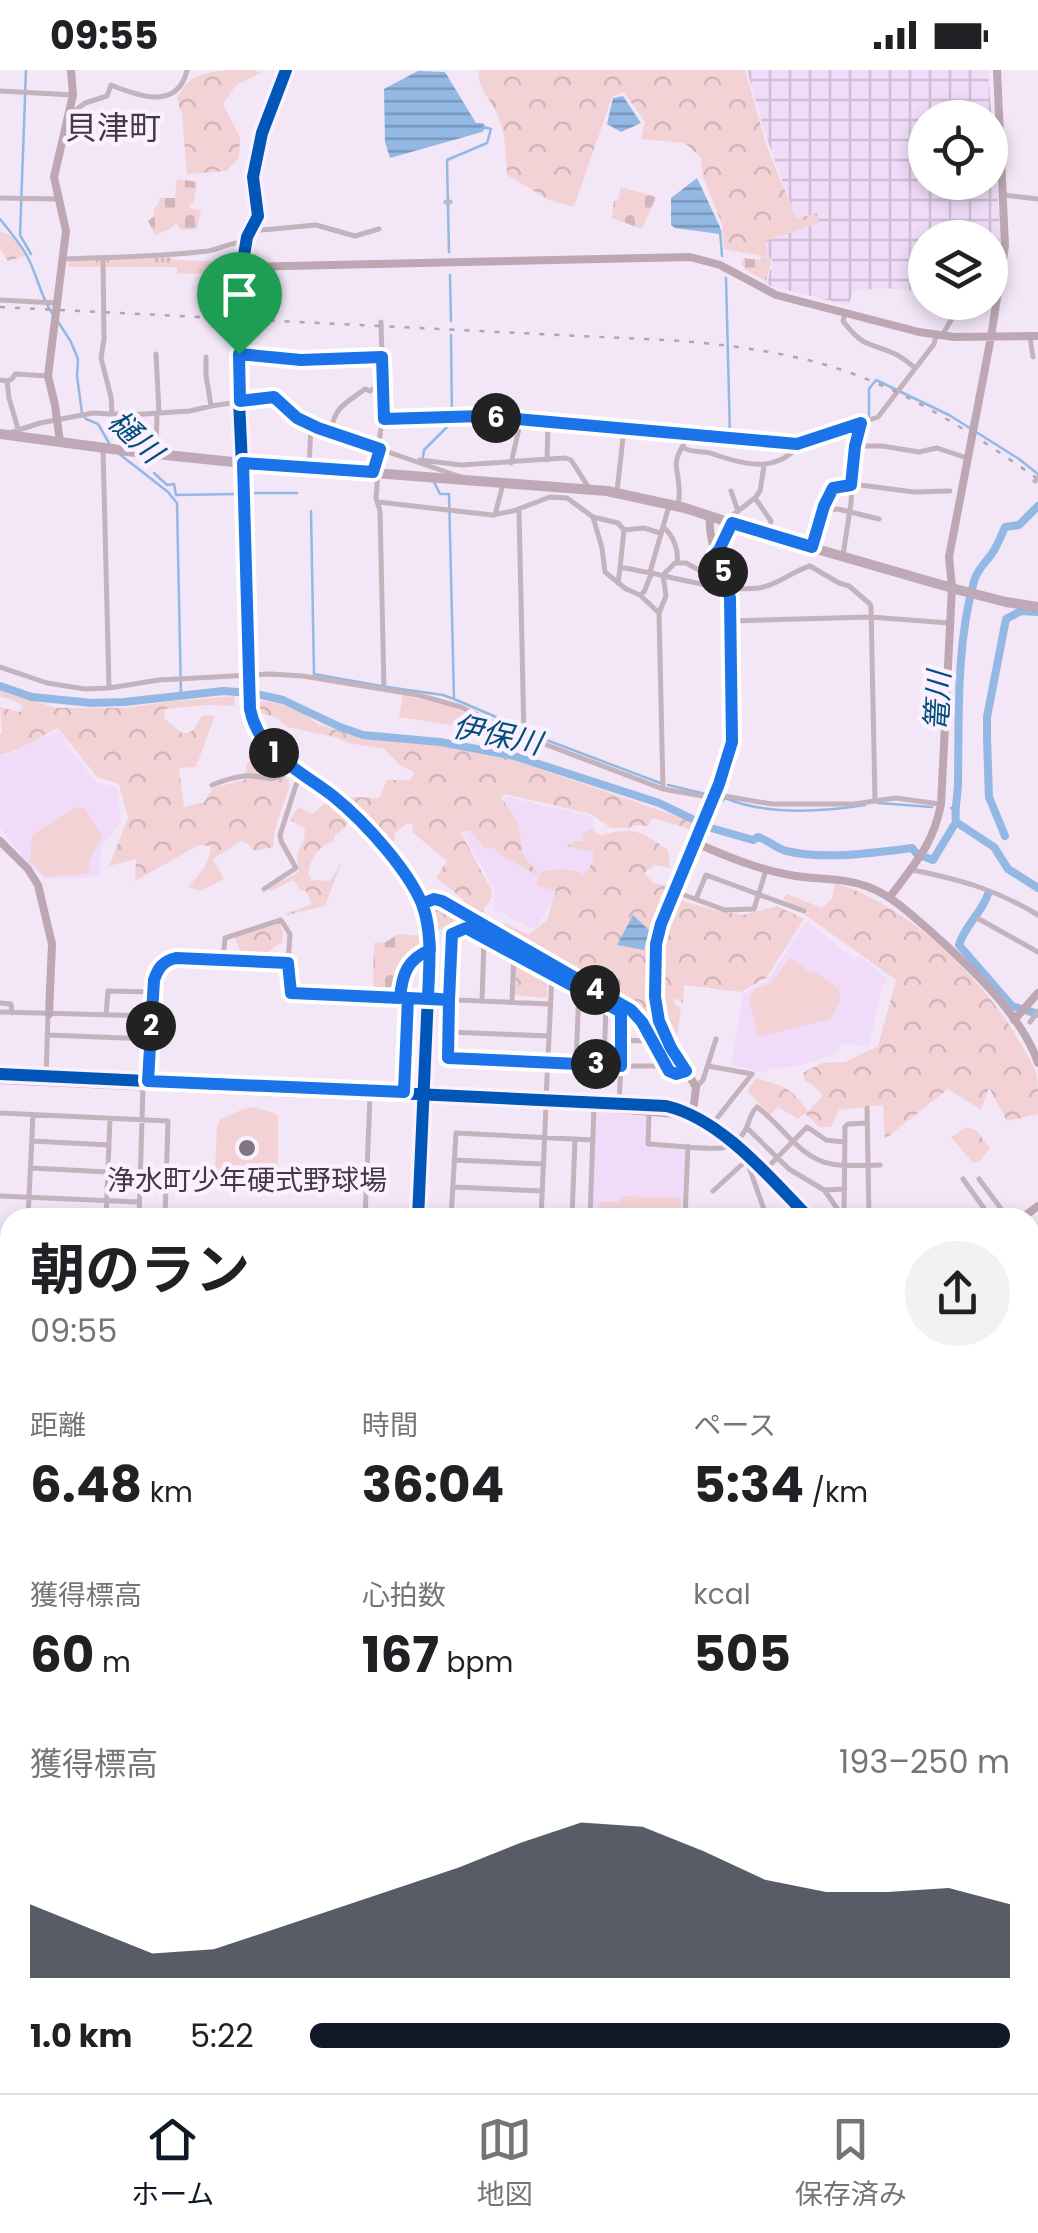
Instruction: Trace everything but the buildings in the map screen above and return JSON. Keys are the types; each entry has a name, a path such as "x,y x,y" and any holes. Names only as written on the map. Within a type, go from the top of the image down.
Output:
{"main road":[{"path":"2,435 243,463 376,472 427,467 463,480 564,492 589,488 617,492 674,505 1006,602 1038,607"}],"street":[{"path":"60,442 48,376 56,318 54,303 66,231 54,182 73,94 71,70"},
{"path":"70,109 72,112 85,102 107,96 111,86 139,97 170,94 182,84 188,70"},
{"path":"286,70 262,133 253,182 259,210 246,242 242,267 239,354 250,709 261,739 333,796 370,832 422,904 430,950 418,1208"},
{"path":"997,70 999,100"},
{"path":"0,91 73,94"},
{"path":"1008,196 1038,198"},
{"path":"0,198 58,199"},
{"path":"252,228 316,225 355,236 379,229"},
{"path":"64,259 208,251 246,242"},
{"path":"242,267 690,257 720,265 776,295 939,336 1034,337 1033,357"},
{"path":"102,258 101,358 122,434 144,452"},
{"path":"0,300 54,303"},
{"path":"845,313 844,321 855,335 897,354 915,368"},
{"path":"384,419 482,416 801,442 878,417 951,320"},
{"path":"890,897 913,870 935,827 941,804 949,623 956,588 948,560 994,320"},
{"path":"381,322 384,419 376,498 380,510 384,690"},
{"path":"156,354 156,453"},
{"path":"239,354 301,360 382,357"},
{"path":"206,357 211,406"},
{"path":"18,429 3,381 15,374 48,376"},
{"path":"331,432 337,410 365,389 382,383"},
{"path":"2,435 101,412 158,414 274,397 297,418 312,425 412,458 427,467 571,460 589,488"},
{"path":"510,463 522,420"},
{"path":"548,423 548,460"},
{"path":"843,555 861,423"},
{"path":"309,467 312,425"},
{"path":"617,492 624,429"},
{"path":"640,594 644,592 680,486 675,460 689,434"},
{"path":"682,448 764,466 790,456 801,442"},
{"path":"855,446 914,452 937,448 968,458"},
{"path":"104,449 110,688"},
{"path":"489,464 500,482 495,515"},
{"path":"716,553 734,514 760,491 764,466"},
{"path":"812,547 833,488 851,485 914,492 950,491"},
{"path":"938,488 961,493"},
{"path":"731,491 738,511"},
{"path":"378,502 495,515 564,492 593,516 624,530"},
{"path":"755,498 771,521 768,535"},
{"path":"519,509 524,733"},
{"path":"823,510 838,509 878,518"},
{"path":"593,516 605,572 640,594 659,612"},
{"path":"696,1088 661,1028 655,997 657,938 714,798 732,742 728,588 709,534 710,516"},
{"path":"624,530 644,528 670,533 678,552 678,562 663,575 666,596 659,612 664,788"},
{"path":"618,583 624,530"},
{"path":"678,562 706,574 722,571"},
{"path":"620,568 728,588 759,588 810,566 856,591 870,604 875,800"},
{"path":"730,621 870,616 949,623"},
{"path":"0,666 47,684 74,688 110,688 182,678 303,676 446,702 664,788 772,804 854,804 895,798 941,804"},
{"path":"212,784 250,775 275,779 291,766"},
{"path":"264,889 296,868 280,835 296,785 303,776"},
{"path":"698,839 734,860 766,870 863,884 890,897 968,964 1017,1017 1038,1064"},
{"path":"0,841 38,885 52,944 46,1077"},
{"path":"676,892 728,910 754,908 766,870"},
{"path":"913,870 974,884 1038,915"},
{"path":"696,900 706,875 804,911"},
{"path":"422,904 434,899 442,901 624,1004 642,1022 669,1071 686,1071"},
{"path":"979,918 1038,952"},
{"path":"224,960 225,938 281,920 290,934 291,993 550,1004"},
{"path":"619,1102 621,1066 622,1040 622,1012 466,928 452,934 448,1058 604,1064 621,1066 655,1067 658,1064 645,1041 622,1040"},
{"path":"482,1001 484,938"},
{"path":"404,1092 402,974 430,950"},
{"path":"512,1002 514,954"},
{"path":"139,1208 142,1119 155,977 160,967 176,958 288,963"},
{"path":"541,1208 552,974"},
{"path":"576,1064 578,989"},
{"path":"106,1016 108,991 154,992"},
{"path":"1017,1017 1038,993"},
{"path":"0,1003 11,1004 12,1013"},
{"path":"604,1064 606,1004"},
{"path":"1030,1022 1038,1011"},
{"path":"0,1012 152,1016"},
{"path":"448,1032 549,1036"},
{"path":"48,1035 150,1039"},
{"path":"689,1115 716,1039"},
{"path":"708,1066 752,1074 710,1127"},
{"path":"0,1077 404,1092 423,1096"},
{"path":"0,1077 651,1107"},
{"path":"365,1208 370,1097"},
{"path":"546,1103 619,1102 689,1115 734,1143 799,1208"},
{"path":"590,1208 594,1107"},
{"path":"651,1107 646,1143 722,1148 734,1143 747,1128 751,1112 758,1107 814,1158 832,1164 880,1165"},
{"path":"867,1108 869,1208"},
{"path":"0,1113 166,1120 169,1122 165,1208"},
{"path":"28,1208 33,1115"},
{"path":"107,1208 110,1118"},
{"path":"844,1208 846,1124 867,1124"},
{"path":"747,1128 788,1169 824,1190 837,1208"},
{"path":"764,1172 806,1128 826,1140 844,1142"},
{"path":"452,1208 456,1133 593,1140"},
{"path":"573,1208 576,1139"},
{"path":"32,1140 109,1145"},
{"path":"685,1208 688,1146"},
{"path":"454,1160 544,1164"},
{"path":"712,1191 750,1160"},
{"path":"750,1160 764,1208"},
{"path":"30,1168 108,1172"},
{"path":"963,1178 984,1208"},
{"path":"971,1190 980,1180 1001,1208"},
{"path":"453,1187 542,1191"},
{"path":"824,1190 845,1189"},
{"path":"0,1196 139,1202"}],"shaded area":[{"path":"747,70 988,70 990,100 908,100 908,200 998,200 999,220 908,220 908,290 854,291 848,305 767,285 770,270 775,267 764,241 819,223 796,219"},
{"path":"60,732 96,782 117,787 121,822 101,847 100,877 44,878 0,828 0,756"},
{"path":"507,797 593,817 597,854 585,897 548,907 536,930 495,909 494,889 460,827"},
{"path":"807,921 854,960 859,955 888,980 882,986 869,1046 843,1044 833,1054 799,1066 762,1072 731,1065 743,994 768,980"},
{"path":"598,1109 647,1115 646,1146 687,1150 684,1208 591,1208"}],"green space":[{"path":"226,70 261,73 236,85 223,104 240,137 239,158 226,171 187,174 177,99 196,77"},
{"path":"479,70 745,70 766,144 796,219 817,213 819,223 765,241 768,257 724,249 722,224 702,175 701,158 685,143 641,139 645,122 624,92 612,97 574,207 551,201 507,175 503,130 480,83"},
{"path":"177,179 197,182 194,203 189,208 201,210 197,229 181,230 176,223 155,235 148,221 160,198 175,198"},
{"path":"621,187 656,197 642,229 612,218"},
{"path":"0,232 12,238 25,256 8,261 0,249"},
{"path":"762,256 772,259 766,281 741,263 744,258 759,260"},
{"path":"167,257 236,262 236,273 177,274 177,268 171,267 68,267 69,261"},
{"path":"0,690 56,708 127,708 235,696 234,706 165,709 164,718 183,734 192,731 202,716 215,715 196,767 179,768 184,807 204,802 213,788 244,780 247,763 261,751 279,763 290,785 273,847 254,851 241,841 213,859 224,879 200,891 188,887 206,863 211,846 199,845 135,881 136,859 109,866 128,818 119,784 97,777 58,728 0,755 0,707 20,712 22,705 0,697"},
{"path":"403,695 455,708 491,723 490,731 399,717"},
{"path":"260,701 301,712 318,724 357,737 428,744 514,760 697,823 694,834 652,818 648,826 611,828 591,814 505,794 501,798 515,819 523,852 538,872 535,874 492,847 484,848 471,831 464,830 461,833 491,889 492,897 482,913 465,907 463,899 436,878 447,861 412,832 413,824 406,824 395,833 393,847 363,812 350,804 350,797 379,798 387,780 409,780 415,773 384,749 287,727 277,718 258,712"},
{"path":"328,801 350,819 334,841 315,854 308,875 312,880 330,881 341,863 325,906 287,915 312,904 294,880 270,891 269,888 299,872 297,854 305,828 290,820 298,807 312,814"},
{"path":"76,807 85,808 102,836 89,862 90,873 45,877 30,861 32,835"},
{"path":"591,829 600,835 636,832 668,850 670,868 655,865 644,873 653,883 671,886 665,896 743,915 777,906 804,919 766,978 741,992 684,985 683,1003 677,998 673,1002 681,1009 675,1048 660,1043 632,1001 502,930 505,923 529,935 547,920 556,891 536,885 540,873 563,869 584,875 593,862 593,852 567,846 584,841 582,833"},
{"path":"835,883 863,894 918,927 989,997 1033,1065 1038,1114 1007,1121 989,1088 981,1110 948,1089 885,1139 883,1105 839,1110 831,1127 819,1127 805,1113 798,1119 778,1107 770,1115 747,1091 756,1078 791,1092 808,1111 823,1096 805,1081 803,1073 822,1063 845,1062 878,1046 896,980 783,899 787,894 822,908 832,899"},
{"path":"440,902 460,917 435,933 430,912"},
{"path":"280,924 282,942 258,959 243,958 234,936"},
{"path":"398,934 424,936 424,947 405,968 398,995 373,994 374,943 386,942"},
{"path":"516,958 547,973 547,996 515,995"},
{"path":"790,958 839,989 840,1001 831,1019 762,1036 758,1034 749,1001 754,989 770,984"},
{"name":"浄水町少年硬式野球場","path":"255,1107 278,1115 278,1170 269,1178 219,1174 215,1171 220,1120"},
{"path":"966,1127 976,1130 990,1148 979,1162 973,1163 951,1137"},
{"path":"625,1196 681,1198 680,1208 599,1208 600,1202 618,1202"}],"water":[{"path":"418,71 445,72 476,123 483,123 486,128 390,158 385,142 384,89"},
{"path":"623,96 641,123 621,132 607,124 613,98"},
{"path":"697,178 720,234 671,225 671,198"},
{"path":"633,915 649,930 644,950 617,945"}],"waterway":[{"path":"26,70 20,235 31,254"},
{"path":"449,252 447,160 487,143 491,129 483,127"},
{"name":"樋川","path":"0,219 26,255 52,313"},
{"path":"720,230 722,256"},
{"path":"450,275 451,321"},
{"path":"726,278 730,436 761,438"},
{"name":"樋川","path":"57,320 78,359 82,413 98,424 109,443"},
{"path":"423,457 424,450 452,422 451,335"},
{"path":"869,417 869,389 876,380 949,415 1038,474"},
{"path":"822,433 862,420"},
{"name":"樋川","path":"118,453 177,503 181,696"},
{"path":"154,473 167,485 174,484 176,495 237,494"},
{"path":"434,482 440,494 449,494 454,699 520,730 660,783"},
{"path":"251,493 297,493"},
{"name":"篭川","path":"1038,506 1019,525 1005,527 974,581 961,656 955,812 956,822 994,847 1008,869 1038,888"},
{"path":"311,511 314,674 381,686"},
{"path":"1005,836 989,797 987,717 1006,619 1021,611 1038,612"},
{"name":"伊保川","path":"0,686 32,697 92,703 223,691 252,693 283,700 363,735 440,742 514,756 659,803 711,828 753,840 758,837 782,850 801,854 849,855 912,848 933,860 956,822"},
{"path":"387,687 454,699"},
{"path":"668,785 710,795"},
{"path":"717,799 795,811 865,805"},
{"path":"878,803 932,807"},
{"path":"988,894 959,945 1012,1006 1038,1014"}],"railway":[{"path":"0,307 682,341 768,352 849,372 906,397 961,427 1038,479"}],"cycle path":[{"path":"286,70 262,133 253,177 258,216 247,237 242,267 239,401 249,709 254,725 271,749 333,796 386,849 410,881 425,912 430,950 418,1208"},
{"path":"0,1074 666,1106 687,1113 726,1137 799,1208"}],"place":[{"name":"浄水町少年硬式野球場","path":"247,1148"}],"district":[{"name":"貝津町","path":"113,128"}],"route":[{"path":"239,354 240,401 274,397 297,418 380,449 373,472 243,463 250,709 254,727 266,745 347,809 412,886 426,914 430,950 402,974 400,998 291,993 288,963 176,958 167,961 154,980 148,1081 404,1092 408,998 449,1000 448,1058 621,1066 621,1012 466,928 452,934 449,1000 428,998 430,950 429,930 426,914 422,904 434,899 624,1004 642,1022 669,1071 686,1071 659,1021 655,953 661,924 696,844 732,742 730,598 716,553 732,523 812,547 833,488 851,485 861,423 797,444 482,416 384,419 382,357 301,360 239,354"}]}
